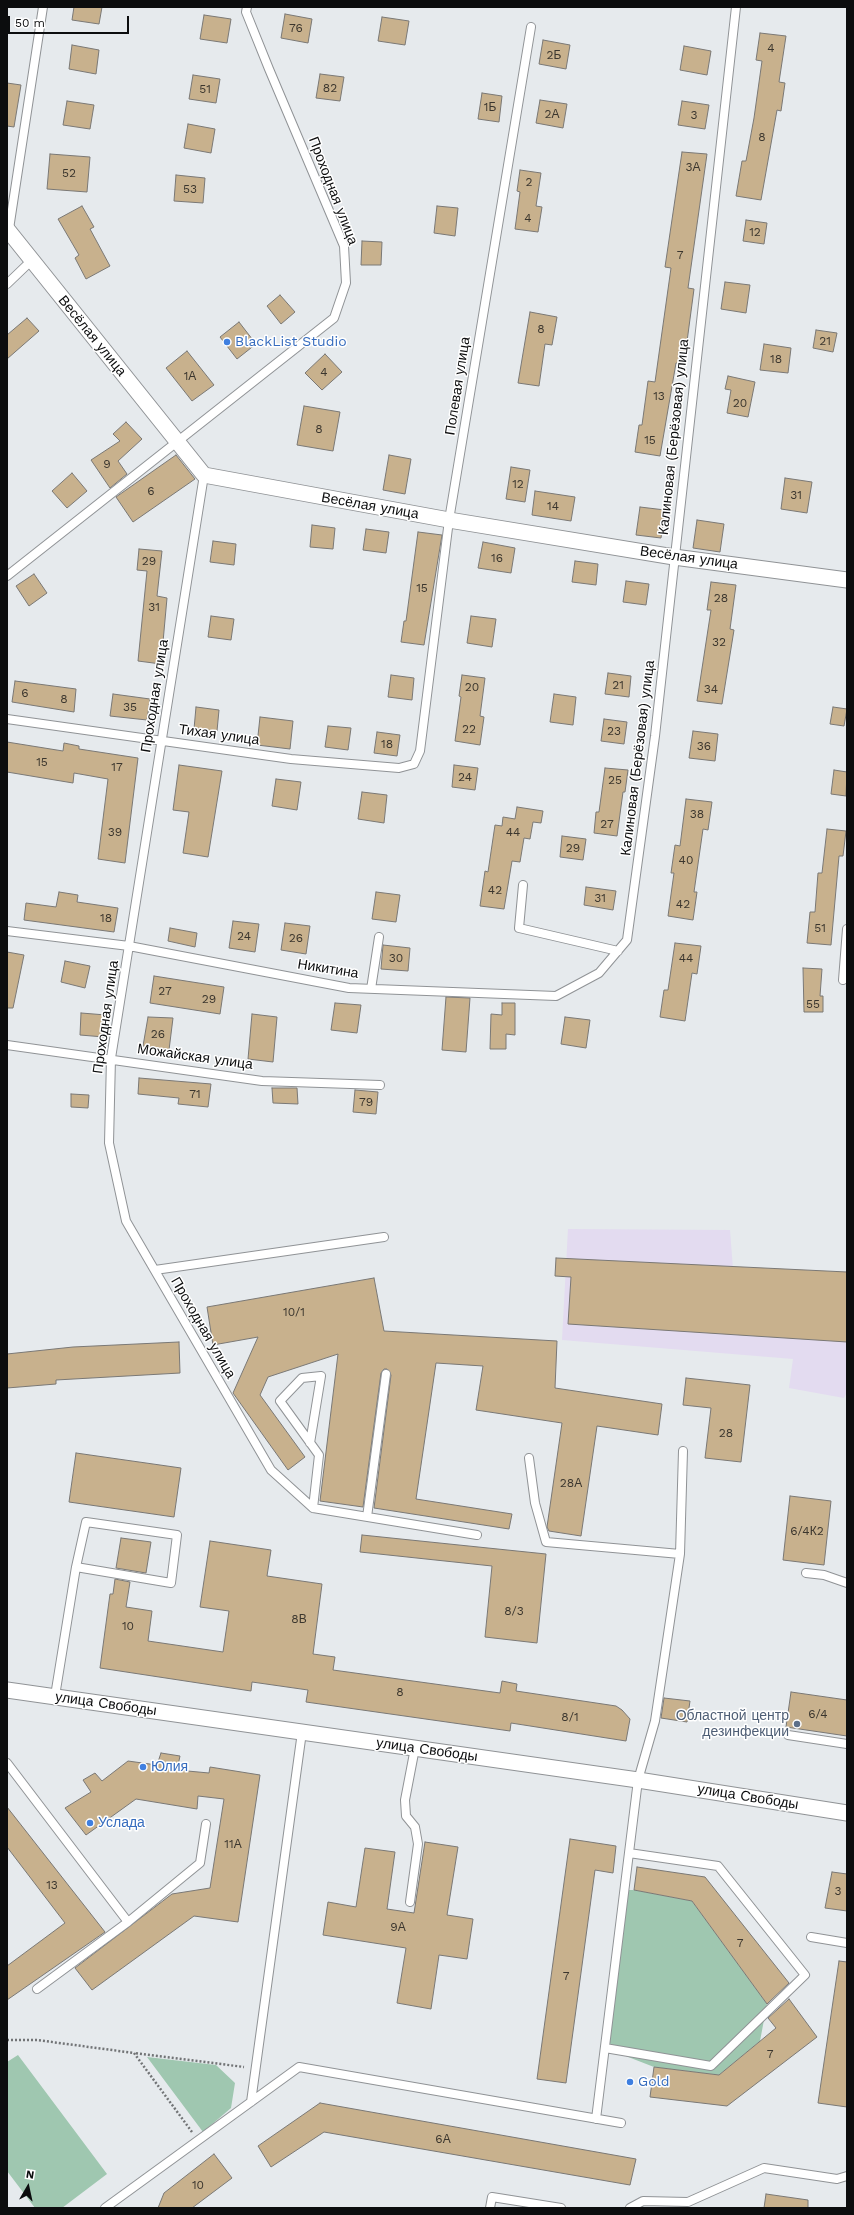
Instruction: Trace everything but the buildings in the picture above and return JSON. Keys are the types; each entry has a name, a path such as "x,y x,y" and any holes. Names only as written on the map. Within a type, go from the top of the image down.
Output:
{"street":[{"name":"Весёлая улица","path":"8,229 31,261 204,476 449,520 674,557 847,580"},
{"name":"улица Свободы","path":"7,1690 638,1780 847,1813"}],"lane":[{"path":"8,229 43,7"},
{"name":"Проходная улица","path":"7,576 334,318 346,283 344,246 269,69 246,12 247,7"},
{"name":"Калиновая (Берёзовая) улица","path":"627,940 655,736 736,7"},
{"name":"Полевая улица","path":"420,751 449,520 531,27"},
{"path":"7,284 31,261"},
{"name":"Проходная улица","path":"204,476 111,1058 109,1143 126,1221 271,1470 313,1508"},
{"name":"Тихая улица","path":"7,719 291,759 399,768 414,764 420,751"},
{"path":"523,885 520,928 618,951"},
{"path":"843,980 847,929"},
{"name":"Никитина","path":"7,931 129,946 350,988 556,996 599,973 627,940"},
{"path":"371,988 379,937"},
{"name":"Можайская улица","path":"7,1045 111,1058 262,1080 380,1085"},
{"path":"155,1270 384,1237"},
{"path":"367,1517 386,1374"},
{"path":"310,1443 321,1376 302,1378 280,1402 310,1443 319,1455 313,1508 477,1535"},
{"path":"596,2119 638,1780 655,1720 680,1554 683,1450"},
{"path":"529,1458 535,1504 546,1542 680,1554"},
{"path":"55,1696 76,1567 86,1522 177,1535 171,1583 76,1567"},
{"path":"806,1573 824,1575 847,1583"},
{"path":"251,2102 302,1732"},
{"path":"788,1735 847,1744"},
{"path":"410,1902 418,1844 415,1827 406,1816 405,1800 415,1748"},
{"path":"7,1763 128,1922"},
{"path":"37,1988 128,1922 200,1863 206,1824"},
{"path":"605,2048 711,2066 805,1975 718,1866 629,1853"},
{"path":"811,1937 847,1942"},
{"path":"105,2208 299,2067 621,2123"},
{"path":"630,2208 643,2200 688,2202 764,2168 837,2179 847,2176"},
{"path":"490,2208 492,2197 561,2208"}],"path":[{"path":"7,2040 37,2040 256,2069"},
{"path":"134,2053 196,2137"}],"shaded area":[{"path":"568,1229 730,1230 733,1269 847,1277 847,1392 844,1398 789,1388 793,1359 562,1340"}],"green space":[{"path":"624,1890 634,1890 692,1901 767,2004 760,2041 719,2075 654,2067 605,2048"},
{"path":"18,2055 107,2174 62,2208 35,2208 7,2171 7,2062"},
{"path":"147,2057 216,2065 235,2083 231,2108 203,2132"}],"place":[{"name":"BlackList Studio","path":"227,342"},
{"name":"Областной центр дезинфекции","path":"797,1724"},
{"name":"Юлия","path":"143,1767"},
{"name":"Услада","path":"90,1823"},
{"name":"Gold","path":"630,2082"}]}
